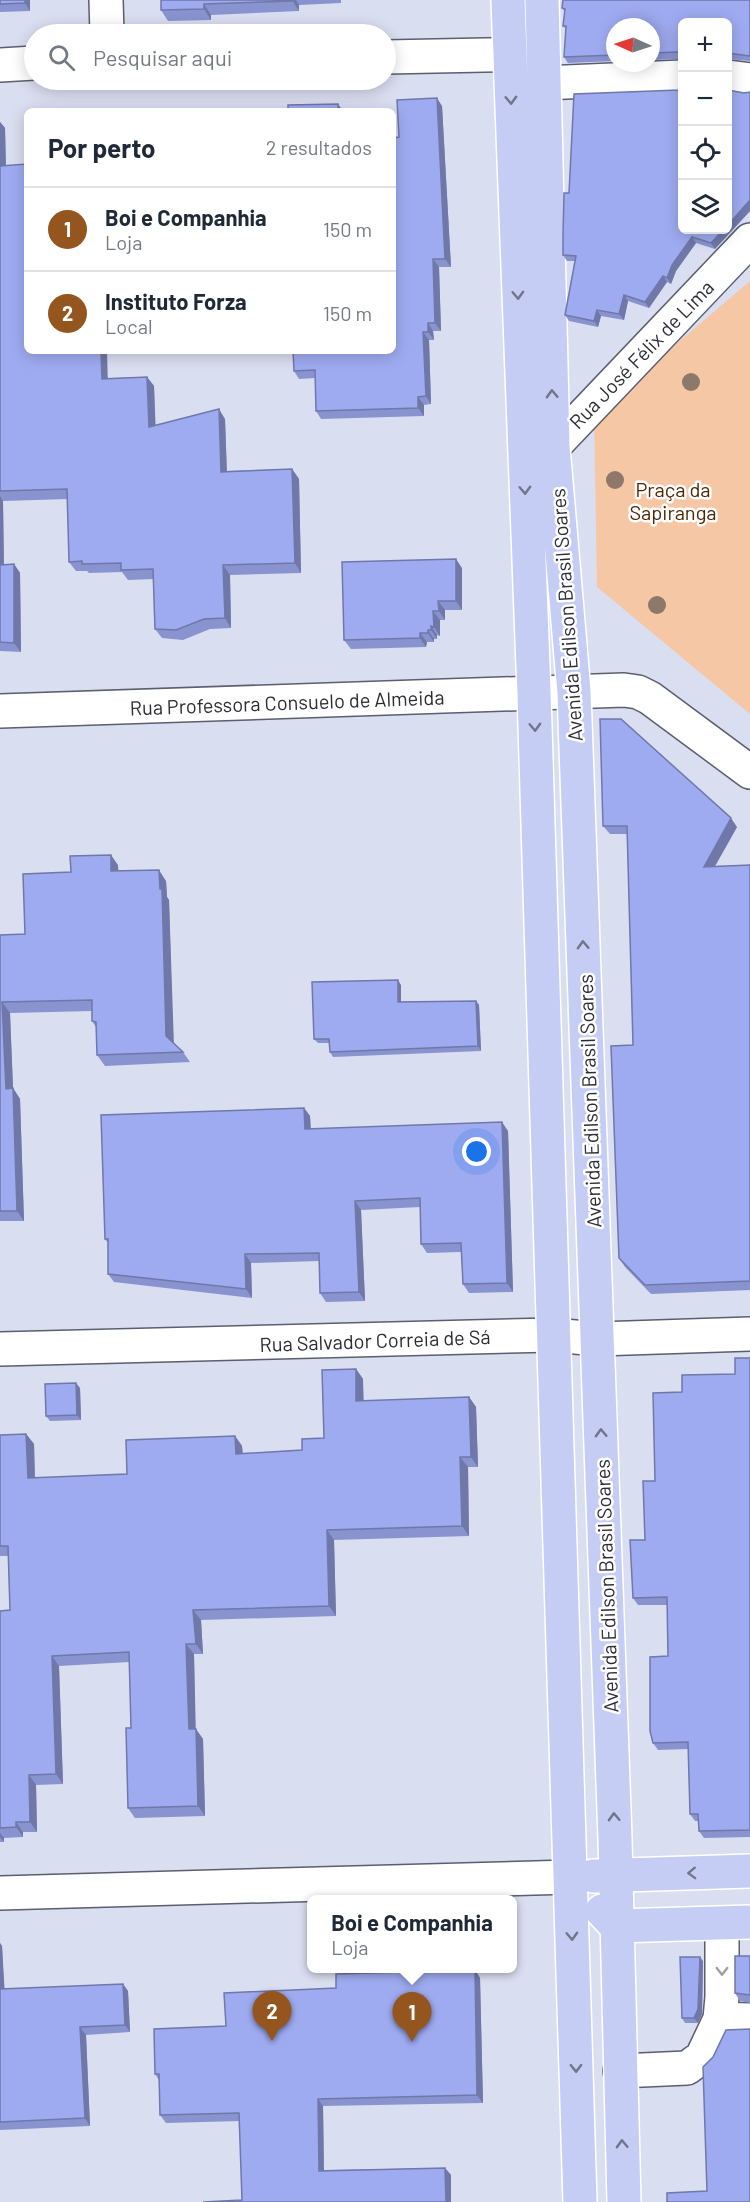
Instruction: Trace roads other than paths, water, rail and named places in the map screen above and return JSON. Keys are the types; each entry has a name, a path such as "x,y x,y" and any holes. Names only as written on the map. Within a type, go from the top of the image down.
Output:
{"main road":[{"name":"Avenida Edilson Brasil Soares","path":"508,0 538,448 574,692 598,1339 624,2202"},
{"name":"Avenida Edilson Brasil Soares","path":"542,0 534,693 580,2202"},
{"path":"570,1877 750,1871"},
{"path":"570,1877 616,1926 736,1922"}],"street":[{"path":"106,0 107,24"},
{"path":"396,57 510,55 543,68 678,77"},
{"path":"0,64 24,63"},
{"path":"732,78 750,80"},
{"name":"Rua José Félix de Lima","path":"538,448 750,240"},
{"name":"Rua Professora Consuelo de Almeida","path":"0,711 624,690 638,692 650,698 750,772"},
{"name":"Rua Salvador Correia de Sá","path":"0,1349 552,1335 598,1339 750,1334"},
{"path":"0,1893 570,1877"},
{"path":"620,2071 687,2068 702,2056 735,2019 722,1997 736,1922"}],"place":[{"name":"Instituto Forza","path":"272,2041"},
{"name":"Boi e Companhia","path":"412,2042"}],"park label":[{"name":"Praça da Sapiranga","path":"673,500"}]}
